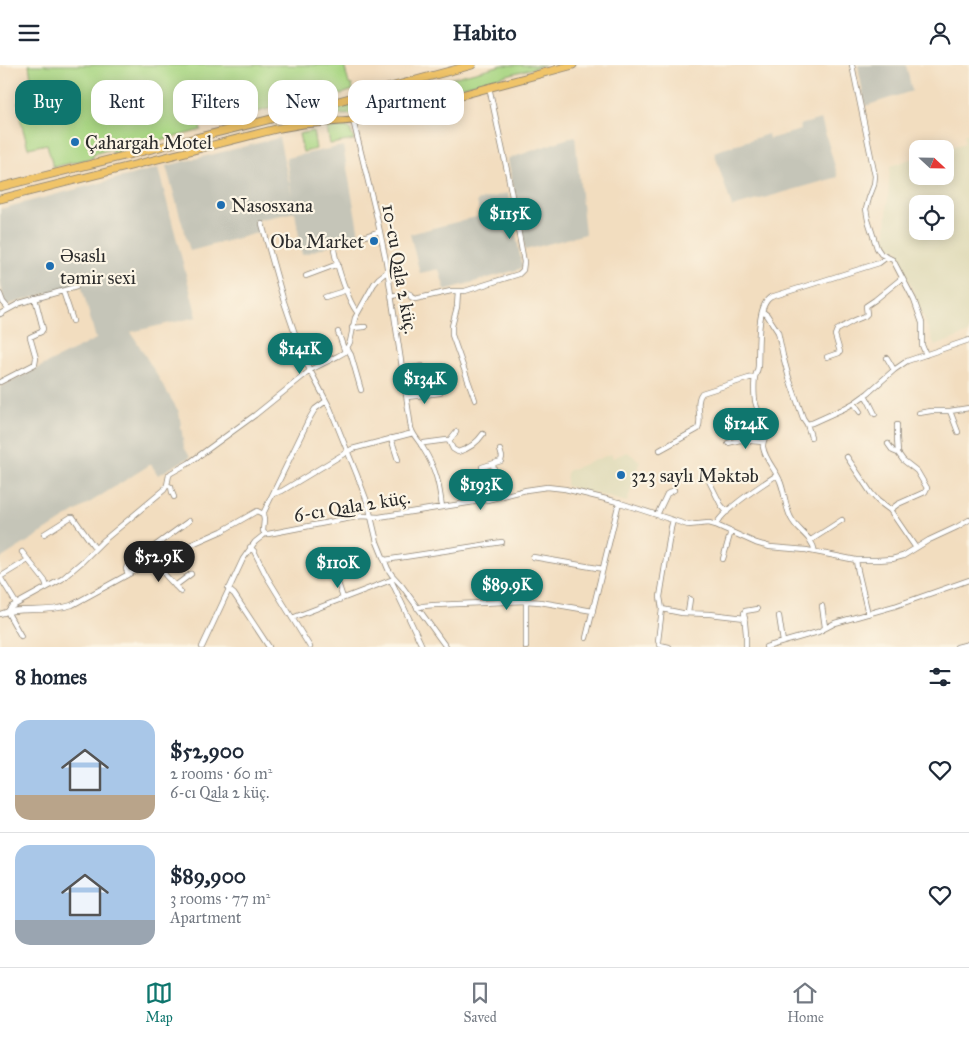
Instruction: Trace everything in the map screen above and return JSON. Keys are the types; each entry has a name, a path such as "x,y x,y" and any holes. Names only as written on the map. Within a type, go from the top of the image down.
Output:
{"main road":[{"path":"0,187 287,115 472,65"},
{"path":"554,70 567,65"},
{"path":"464,94 574,65"},
{"path":"421,80 437,74"},
{"path":"0,199 280,128 348,120"}],"street":[{"path":"852,65 875,176 874,185 867,204 867,214 877,248 881,254 893,260 914,300 922,327 922,345 926,355"},
{"path":"391,296 407,293 415,299 451,291 465,291 519,274 523,270 524,262 508,175 489,87"},
{"name":"10-cu Qala 2 küç.","path":"354,125 388,271 413,433 437,476 442,507"},
{"path":"262,224 284,302 303,357 326,401 348,451 362,489 375,535 392,579 422,646"},
{"path":"358,312 346,290 335,254 335,248 380,231"},
{"path":"815,551 811,540 791,518 784,499 782,485 762,446 766,433 755,402 755,377 758,369 759,333 763,312 769,297 880,263 887,257"},
{"path":"306,276 338,265"},
{"path":"8,611 16,603 58,582 68,574 95,548 164,490 169,475 196,458 255,415 310,371 346,350 353,322 358,312 374,284 388,271"},
{"path":"827,357 840,352 835,335 837,330 865,316 867,314 866,306 902,278"},
{"path":"0,314 20,303 76,287"},
{"path":"325,297 346,290"},
{"path":"63,291 73,321"},
{"path":"458,291 458,307 452,326 452,335 475,400"},
{"path":"0,295 9,309"},
{"path":"0,382 35,365 36,358 30,337 41,332 43,329 35,298"},
{"path":"763,312 778,331 789,378 811,437"},
{"path":"352,328 365,327"},
{"path":"338,333 346,350 351,355 361,390"},
{"path":"807,424 820,420 854,403 882,382 894,370 911,359 969,340"},
{"path":"887,358 894,370"},
{"path":"402,370 422,366"},
{"path":"660,450 698,429 700,425 699,398 702,393 749,377 755,377"},
{"path":"406,397 440,393"},
{"path":"865,395 875,414"},
{"path":"202,647 243,559 254,542 265,533 263,531 264,514 315,409 326,401"},
{"path":"854,403 860,412"},
{"path":"919,413 969,408"},
{"path":"950,411 958,432"},
{"path":"897,425 898,453"},
{"path":"421,445 449,441 456,432"},
{"path":"273,494 282,491 357,447 413,433"},
{"path":"449,441 453,449 461,452 474,444 483,435"},
{"path":"391,439 398,460"},
{"path":"728,443 738,440 763,442"},
{"path":"888,444 893,451 898,453 903,460 917,471 927,489 925,492 898,504 890,510"},
{"path":"482,467 501,461 500,450"},
{"path":"847,457 874,498 890,510 916,548"},
{"path":"493,464 500,497"},
{"path":"716,525 726,512 759,486 777,475"},
{"path":"708,479 726,512"},
{"path":"167,485 171,487 174,497"},
{"name":"6-cı Qala 2 küç.","path":"265,533 273,534 361,516 379,517 487,500 535,487 554,487 619,502 673,521 691,525 705,523 716,525 756,543 770,547 815,551 856,560 871,561 903,556 969,519"},
{"path":"657,515 668,493 674,490"},
{"path":"586,638 619,502"},
{"path":"0,614 8,611 35,610 72,605 128,574 222,531 255,512 259,511 264,514"},
{"path":"44,534 73,517 95,548"},
{"path":"811,540 842,519"},
{"path":"128,574 127,566 189,521"},
{"path":"669,647 660,645 658,641 662,609 660,597 673,521"},
{"path":"723,559 731,531"},
{"path":"385,560 502,542"},
{"path":"250,547 256,554 267,577 310,647"},
{"path":"22,552 45,581 47,587"},
{"path":"534,557 603,569"},
{"path":"16,603 0,577 28,560"},
{"path":"856,560 856,567 868,614"},
{"path":"154,561 180,592"},
{"path":"332,568 343,598"},
{"path":"175,586 192,574"},
{"path":"292,618 392,579"},
{"path":"392,579 402,586 446,647"},
{"path":"766,647 818,632 835,623 909,601 969,580"},
{"path":"228,589 234,594 269,647"},
{"path":"688,613 690,599"},
{"path":"417,608 435,605 526,601 593,611"},
{"path":"526,601 526,647"},
{"path":"822,606 826,627"},
{"path":"662,609 744,618"},
{"path":"746,647 744,613 745,611 757,609"},
{"path":"8,611 21,637"},
{"path":"780,616 783,642"},
{"path":"957,647 969,643"}],"shaded area":[{"path":"858,65 906,65 912,91 865,106"},
{"path":"821,119 838,177 732,207 714,152 768,134 769,139 801,130 800,125"},
{"path":"969,133 969,333 935,346 899,256 899,250 885,247 890,166 909,160 909,185 954,185 954,146 965,143 964,135"},
{"path":"575,136 585,234 525,250 508,159"},
{"path":"279,138 292,196 286,158 343,146 359,235 302,255 295,212 258,220 261,232 190,251 166,166"},
{"path":"158,168 197,317 131,332 179,412 184,447 190,457 158,475 151,464 0,559 0,387 96,339 81,284 7,305 4,301 0,280 0,209"},
{"path":"508,193 522,266 520,269 445,290 439,269 420,273 410,234 480,216 477,201"},
{"path":"627,452 640,461 627,502 566,486 567,471 611,454 613,458"}],"green space":[{"path":"29,65 344,65 348,80 348,92 338,95 338,80 268,80 268,109 258,112 258,80 173,80 173,125 200,125 201,130 141,146 140,142 121,146 122,151 112,153 111,149 93,154 93,158 53,167 47,144 28,148 22,125 81,125 81,80 31,80"},
{"path":"502,65 545,65 464,86 464,80 445,80"},
{"path":"348,104 348,115 338,115 338,106"},
{"path":"347,127 350,129 354,140 330,144 327,128"},
{"path":"313,131 316,149 303,152 299,134"}],"place":[{"name":"Çahargah Motel","path":"75,142"},
{"name":"Nasosxana","path":"221,205"},
{"name":"Oba Market","path":"374,241"},
{"name":"Əsaslı təmir sexi","path":"50,266"},
{"name":"323 saylı Məktəb","path":"621,475"}]}
